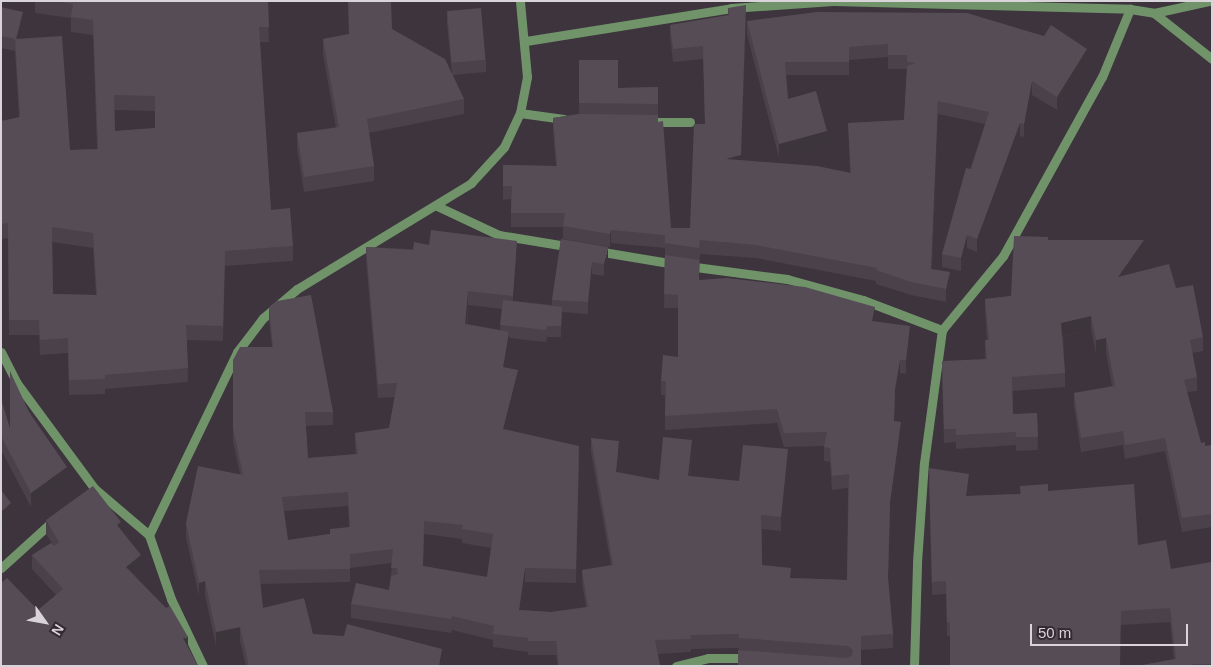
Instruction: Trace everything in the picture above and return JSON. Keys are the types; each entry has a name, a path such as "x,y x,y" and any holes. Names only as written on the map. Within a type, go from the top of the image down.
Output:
{"street":[{"path":"149,535 237,352 263,318 297,289 437,206 471,183 504,147 520,113 527,77 526,41 520,1"},
{"path":"526,41 731,8 833,1 1130,9 1154,13 1212,60"},
{"path":"1154,13 1176,3 1209,1"},
{"path":"914,666 916,562 924,463 942,330 1003,256 1102,77 1130,9"},
{"path":"520,113 575,120"},
{"path":"642,122 690,122"},
{"path":"437,206 499,235 718,271 787,279 863,300 942,330"},
{"path":"1,352 16,382 91,492 149,535 170,600 203,666"},
{"path":"1,568 65,512"},
{"path":"676,666 708,658 761,658"}],"building":[{"path":"55,1 268,1 269,27 259,27 271,210 290,208 293,246 225,251 223,326 186,325 188,368 105,375 105,379 69,380 68,338 40,340 39,320 9,320 8,223 1,224 1,121 20,117 15,39 62,36 70,150 98,149 93,20 71,17 73,4","holes":["114,95 155,96 155,128 115,131","52,227 93,233 97,295 53,294"]},
{"path":"348,1 391,1 392,29 445,59 464,99 367,119 374,166 304,177 297,133 339,127 323,39 349,34"},
{"path":"746,5 741,155 726,159 817,166 851,173 848,123 904,120 907,66 916,63 907,62 907,55 888,55 888,44 849,47 849,62 785,62 788,99 816,91 827,131 779,144 747,21 817,12 967,13 1044,36 1051,25 1087,49 1057,97 1032,81 1024,124 1020,123 977,239 967,235 961,258 942,254 966,168 971,169 989,112 938,101 931,269 950,272 946,289 911,282 876,270 877,268 756,245 700,240 699,248 665,243 665,235 611,230 610,234 563,226 565,213 511,213 512,186 503,186 503,165 557,166 553,118 579,114 658,115 658,122 663,121 671,228 690,228 694,124 705,124 703,46 673,49 670,25 729,15 728,8"},
{"path":"1,7 23,12 16,39 1,36"},
{"path":"481,8 486,60 452,63 447,11"},
{"path":"579,60 618,60 618,88 658,87 658,104 579,103"},
{"path":"431,230 517,241 513,296 468,291 465,324 509,332 503,367 518,370 503,429 579,446 576,569 525,568 519,610 551,612 588,607 582,570 613,565 591,438 619,441 616,472 659,480 663,437 692,440 688,476 739,481 743,445 788,449 781,517 761,515 762,565 791,568 790,578 847,580 849,474 832,476 830,448 824,447 827,432 784,433 777,409 665,416 666,381 661,381 663,355 678,357 678,295 664,294 665,255 699,260 699,280 727,278 805,287 875,307 872,321 910,326 906,360 900,360 895,389 894,421 901,422 890,502 888,577 893,634 861,636 861,666 738,666 738,650 846,658 852,656 853,650 848,646 739,638 739,634 690,635 691,639 655,640 660,666 559,666 556,641 528,641 528,638 493,634 494,626 452,616 451,619 351,604 356,583 389,590 391,576 398,574 397,568 391,568 393,549 350,554 350,569 259,570 263,608 304,598 313,634 344,636 347,624 442,649 439,666 249,666 240,627 216,632 205,581 199,583 186,523 198,466 243,475 233,428 233,360 240,347 273,347 269,307 277,301 311,295 333,412 305,412 308,458 358,454 355,433 389,428 397,383 378,384 366,247 413,250 414,242 429,245","holes":["348,492 350,527 330,529 330,534 288,540 282,497","424,521 463,525 462,529 493,534 487,577 423,566"]},
{"path":"1014,236 1048,237 1048,240 1144,240 1118,277 1169,264 1176,288 1193,285 1203,337 1190,340 1197,377 1184,380 1201,443 1205,442 1205,446 1212,445 1212,514 1182,518 1165,438 1125,445 1123,431 1081,438 1074,393 1115,386 1106,338 1096,340 1091,316 1061,323 1065,373 1012,377 1013,414 1037,413 1038,437 1016,437 1016,432 956,435 956,429 944,429 942,361 987,359 985,340 989,340 985,299 1011,296"},
{"path":"561,239 608,247 604,264 592,262 588,302 552,300"},
{"path":"503,300 562,307 561,326 547,326 546,330 500,325"},
{"path":"10,371 29,412 67,467 31,493 1,436 1,399 10,429"},
{"path":"929,468 969,474 966,496 1021,494 1020,486 1048,484 1048,491 1134,484 1138,545 1166,540 1171,569 1212,562 1212,664 1137,666 1176,659 1170,608 1121,611 1120,666 940,666 950,665 950,622 947,622 946,581 932,582"},
{"path":"93,486 121,522 117,525 141,555 126,567 166,608 170,606 188,637 183,638 198,666 1,666 1,583 7,578 38,610 63,589 32,555 51,543 54,546 59,542 46,520"},
{"path":"1,490 11,503 1,512"}]}
